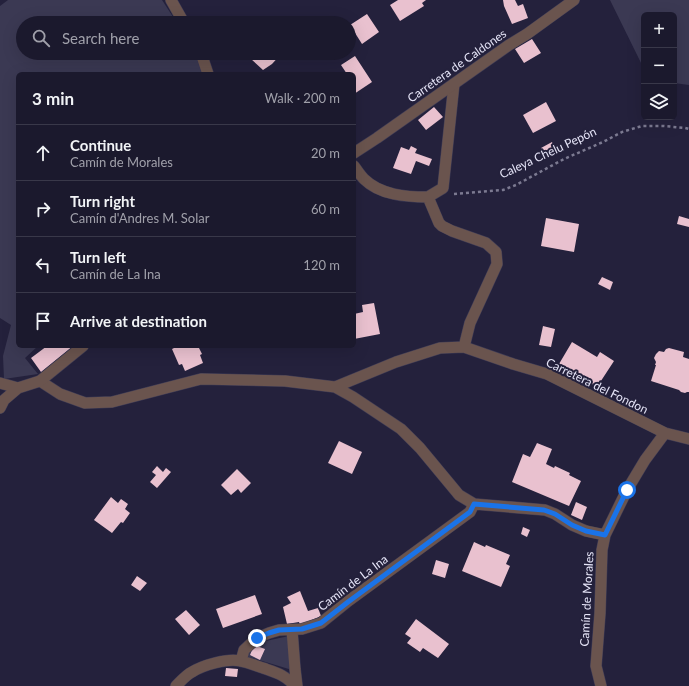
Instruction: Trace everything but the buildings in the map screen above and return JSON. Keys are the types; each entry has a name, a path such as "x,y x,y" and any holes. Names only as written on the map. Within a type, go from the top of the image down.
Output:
{"street":[{"path":"171,0 180,16"},
{"name":"Carretera de Caldones","path":"356,152 574,0"},
{"path":"203,60 207,72"},
{"path":"356,169 365,180 381,190 400,195 428,197 443,188 454,84"},
{"path":"428,197 439,223 442,226 486,243 496,252 497,264 470,323 464,347"},
{"name":"Carretera del Fondon","path":"335,387 396,362 440,348 464,347 547,374 665,433 689,439"},
{"path":"0,408 4,400 18,388 40,381 81,348"},
{"path":"40,381 60,394 85,403 112,402 201,379 285,381 335,387 353,397 401,429 420,448 459,495 474,504 544,510 555,514 572,525 586,531 605,535"},
{"path":"0,383 18,388"},
{"name":"Camín de Morales","path":"601,686 596,666 600,613 602,550 605,535 627,490 645,460 665,433"},
{"name":"Camín de La Ina","path":"240,661 244,650 257,638 279,630 302,629 321,623 470,512 474,504"},
{"path":"292,630 296,686"},
{"path":"176,686 193,671 214,663 231,660 240,661 277,673 287,678 296,686"}],"path":[{"name":"Caleya Chelu Pepón","path":"450,195 503,190 622,132 642,126 664,126 689,129"}],"shaded area":[{"path":"8,0 162,0 172,16 16,16 16,60 198,60 202,72 16,72 16,348 36,348 25,358 38,374 4,379 3,356 11,325 0,318 0,6"},
{"path":"610,0 689,0 689,85 677,83 677,12 641,12 641,63"},
{"path":"289,636 292,670 246,656 261,642"}],"route":[{"path":"257,638 279,630 302,629 321,623 470,512 474,504 544,510 555,514 572,525 586,531 605,535 627,490"}]}
